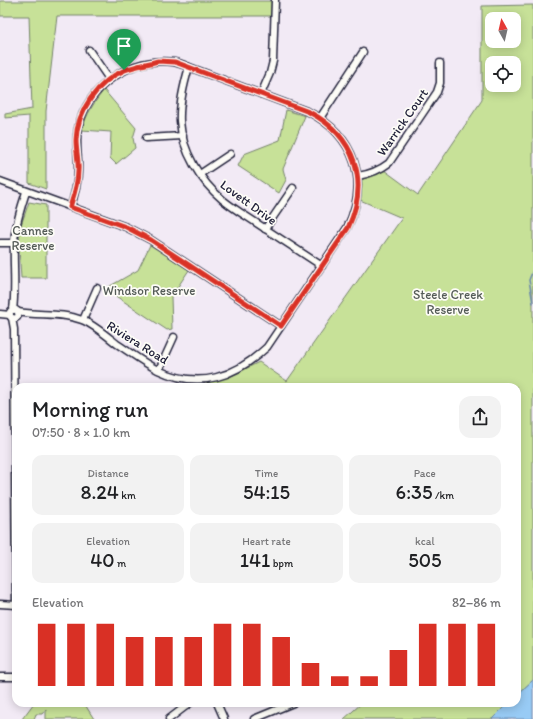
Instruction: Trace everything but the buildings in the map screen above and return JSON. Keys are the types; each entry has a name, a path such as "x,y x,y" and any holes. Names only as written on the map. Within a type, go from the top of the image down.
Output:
{"street":[{"path":"261,94 270,73 273,60 276,0"},
{"path":"89,50 109,79"},
{"path":"320,118 363,52"},
{"name":"Riviera Road","path":"1,314 59,314 83,320 145,363 174,376 202,379 226,375 241,368 267,347 348,228 358,197 358,176 352,154 346,144 331,126 320,118 309,112 175,62 158,61 124,70 109,79 99,88 90,100 83,113 78,128 76,139 78,178 70,207"},
{"name":"Warrick Court","path":"358,176 382,169 393,158 437,92 440,83 440,63"},
{"name":"Lovett Drive","path":"189,67 181,103 180,120 183,136 193,164 205,182 223,200 322,266"},
{"path":"146,138 183,136"},
{"path":"200,174 230,154"},
{"path":"0,181 26,192 126,227 151,240 281,326"},
{"path":"265,229 293,188"},
{"path":"14,383 14,242 16,224 26,192"},
{"path":"0,243 14,242"},
{"path":"83,320 97,288"},
{"path":"159,370 174,337"},
{"path":"202,379 202,383"},
{"path":"0,604 12,605"},
{"path":"0,677 12,677"},
{"path":"169,719 185,707"},
{"path":"219,707 224,719"},
{"path":"254,719 283,707"}],"green space":[{"path":"0,1 273,1 273,16 57,16 46,111 46,189 29,183 29,116 5,118 5,114 32,109 29,16 0,16"},
{"name":"Steele Creek Reserve","path":"533,5 533,680 521,691 521,383 206,383 231,376 259,362 287,381 402,218 360,200 361,180 384,170 418,195 482,100 482,6"},
{"path":"104,90 136,128 133,138 135,148 116,164 110,158 111,132 82,130 91,109"},
{"path":"286,110 305,116 283,169 286,180 279,193 238,166 244,154 280,140"},
{"name":"Cannes Reserve","path":"29,202 46,205 46,278 21,278 19,248 20,228"},
{"name":"Windsor Reserve","path":"150,245 189,270 171,297 172,329 167,330 105,289 138,270"},
{"path":"31,707 86,707 94,719 46,719 46,709 42,714 36,714 34,719 22,719"},
{"path":"358,707 504,707 492,719 344,719"}],"water":[{"path":"533,680 533,719 492,719 504,707 521,707 521,691"}],"waterway":[{"path":"533,270 529,280 533,303"}],"route":[{"path":"158,61 175,62 309,112 331,126 346,144 352,154 358,176 358,197 352,217 348,228 281,326 151,240 126,227 70,207 77,185 78,170 76,139 83,113 99,88 109,79 124,70 158,61"}]}
